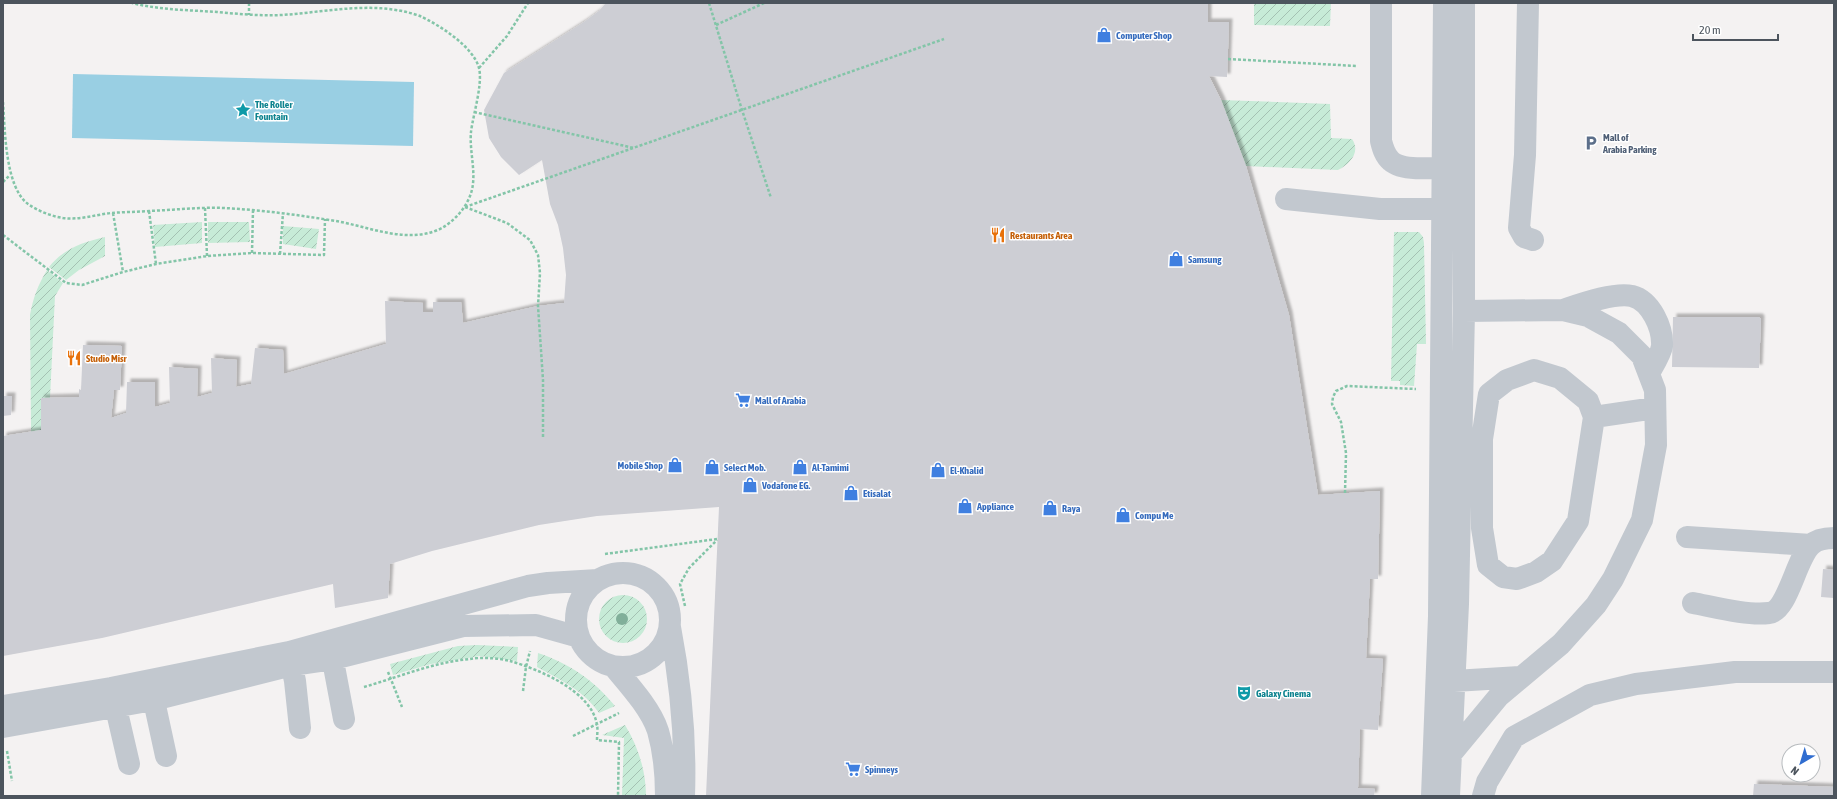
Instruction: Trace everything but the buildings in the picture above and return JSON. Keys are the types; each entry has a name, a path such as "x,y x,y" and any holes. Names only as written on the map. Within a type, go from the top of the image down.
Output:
{"street":[{"path":"1381,3 1381,142 1384,152 1392,162 1402,167 1442,167 1464,165"},
{"path":"1432,796 1439,616 1444,3"},
{"path":"1449,796 1458,604 1464,311 1464,3"},
{"path":"1528,3 1525,155 1520,228 1524,236 1532,240"},
{"path":"1286,199 1380,209 1464,209"},
{"path":"1563,310 1585,303 1618,296 1632,296 1645,303 1660,326 1662,346 1649,374"},
{"path":"1451,754 1499,696 1561,644 1596,605 1616,572 1642,520 1656,445 1655,390 1642,356 1619,333 1588,316 1563,310 1464,311"},
{"path":"1534,370 1560,378 1588,401 1594,417 1578,521 1552,562 1536,572 1517,579 1503,577 1488,566 1482,528 1482,439 1489,394 1507,380 1534,370"},
{"path":"1594,417 1655,408"},
{"path":"1687,537 1811,545"},
{"path":"1693,603 1755,614 1771,613 1783,603 1795,572 1811,545 1824,538 1834,538"},
{"path":"670,627 665,642 656,654 644,663 629,667 614,667 599,661 587,650 579,637 576,621 578,605 586,590 598,580 612,574 627,573 642,577 655,585 665,598 670,612 670,627 676,658 684,718 684,796"},
{"path":"331,651 528,586 548,583 598,580"},
{"path":"3,727 114,698 291,659 463,626 536,625 579,637"},
{"path":"331,651 344,719"},
{"path":"291,659 300,728"},
{"path":"614,667 641,702 658,730 666,777 666,796"},
{"path":"1483,796 1487,782 1514,738 1590,695 1636,684 1734,672 1834,672"},
{"path":"1454,681 1520,677"},
{"path":"151,690 166,756"},
{"path":"3,706 114,698"},
{"path":"114,698 129,764"}],"path":[{"path":"3,102 10,175 17,192 26,203 51,215 76,218 113,213 205,208 252,210 283,213 400,234 415,235 430,233 444,227 455,218 464,207 471,194 473,177 470,148 474,112 479,89 479,68 466,46 443,29 418,15 391,7 368,4 307,12 249,15 177,10 132,3"},
{"path":"249,3 249,15"},
{"path":"479,68 507,36 528,3"},
{"path":"709,3 771,198"},
{"path":"716,25 764,3"},
{"path":"464,207 944,39"},
{"path":"1228,59 1381,67"},
{"path":"474,112 634,148"},
{"path":"3,182 10,175"},
{"path":"464,207 507,223 530,240 538,255 540,273 538,306 543,380 543,437"},
{"path":"205,208 207,256"},
{"path":"252,210 252,253"},
{"path":"149,211 156,264"},
{"path":"113,213 123,272"},
{"path":"280,254 283,213"},
{"path":"3,235 66,283 82,285 123,272 156,264 207,256 252,253 324,256 325,220"},
{"path":"1345,493 1346,454 1343,429 1332,404 1336,391 1347,386 1417,389 1418,382"},
{"path":"361,688 448,661 472,658 509,661 540,671 566,685 588,705 597,724 597,740 619,742 618,796"}],"green space":[{"path":"1254,3 1331,3 1330,26 1254,25"},
{"path":"1221,100 1330,104 1331,138 1352,139 1355,153 1347,164 1338,170 1246,166"},
{"path":"202,222 202,243 155,247 153,225"},
{"path":"208,222 249,222 250,242 208,243"},
{"path":"283,226 319,229 316,249 283,244"},
{"path":"1394,232 1419,232 1423,237 1424,243 1426,344 1417,344 1414,386 1400,385 1400,381 1391,381"},
{"path":"105,237 105,256 79,270 66,280 49,267 61,255 74,247"},
{"path":"47,270 63,283 55,296 50,398 41,399 41,430 31,432 30,315 36,292"},
{"path":"618,595 628,595 640,602 647,614 647,624 640,636 628,643 618,643 610,639 603,632 599,624 599,614 603,606 610,599"},
{"path":"477,645 518,647 517,661 480,656 431,664 393,675 390,664 458,646"},
{"path":"538,653 561,662 581,674 599,688 615,706 599,713 579,692 563,681 537,667"},
{"path":"625,725 634,741 643,768 646,796 622,796 624,738 602,735"}],"water":[{"name":"The Roller Fountain","path":"73,74 414,82 413,146 72,138"}],"place":[{"name":"Computer Shop","path":"1104,35"},
{"name":"The Roller Fountain","path":"243,110"},
{"name":"Mall of Arabia Parking","path":"1591,143"},
{"name":"Restaurants Area","path":"998,235"},
{"name":"Samsung","path":"1176,259"},
{"name":"Studio Misr","path":"74,358"},
{"name":"Mall of Arabia","path":"743,400"},
{"name":"Mobile Shop","path":"675,465"},
{"name":"Select Mob.","path":"712,467"},
{"name":"Al-Tamimi","path":"800,467"},
{"name":"El-Khalid","path":"938,470"},
{"name":"Vodafone EG.","path":"750,485"},
{"name":"Etisalat","path":"851,493"},
{"name":"Appliance","path":"965,506"},
{"name":"Raya","path":"1050,508"},
{"name":"Compu Me","path":"1123,515"},
{"name":"Galaxy Cinema","path":"1244,693"},
{"name":"Spinneys","path":"853,769"}]}
